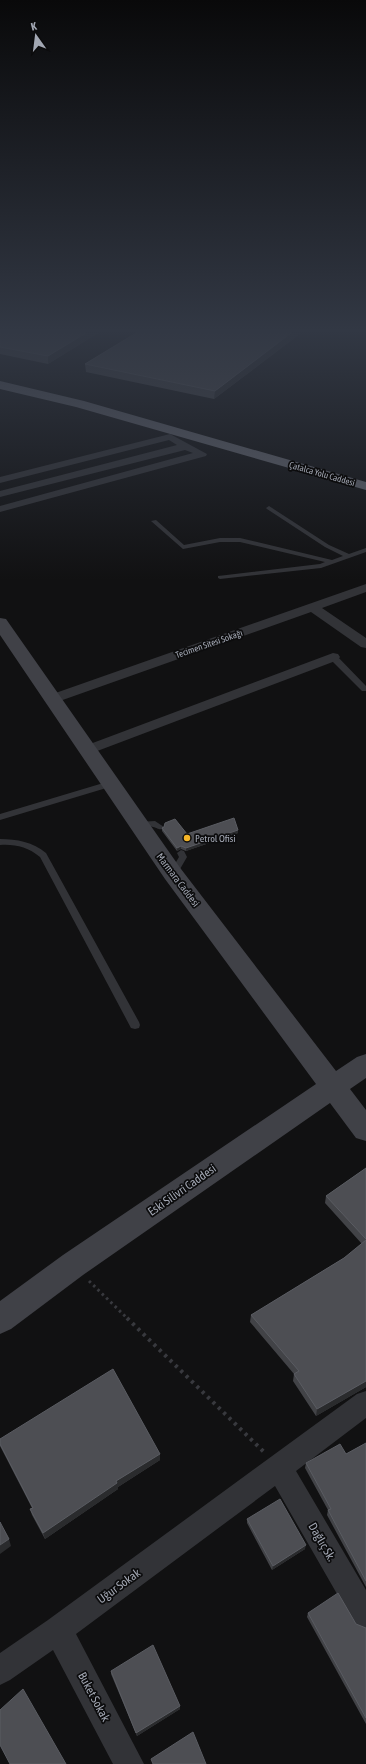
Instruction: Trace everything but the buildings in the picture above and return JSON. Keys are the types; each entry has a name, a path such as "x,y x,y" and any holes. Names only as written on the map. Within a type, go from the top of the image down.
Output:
{"highway":[{"name":"Çatalca Yolu Caddesi","path":"119,415 366,486"},
{"name":"Çatalca Yolu Caddesi","path":"149,415 366,477"}],"main road":[{"name":"Marmara Caddesi","path":"0,623 173,874 366,1130"},
{"name":"Eski Silivri Caddesi","path":"0,1319 73,1265 366,1064"}],"street":[{"path":"0,480 170,437 202,454 0,509"},
{"path":"0,494 125,463 186,446"},
{"name":"Tecimen Sitesi Sokağı","path":"52,699 314,608 366,588"},
{"path":"314,608 366,644"},
{"path":"87,750 333,657"},
{"name":"Uğur Sokak","path":"0,1670 58,1630 365,1405"},
{"name":"Dağlıç Sk.","path":"279,1467 366,1617"},
{"name":"Buket Sokak","path":"58,1630 129,1764"}],"lane":[{"path":"270,508 327,546 348,556"},
{"path":"154,521 183,547 220,540 240,540 332,562"},
{"path":"220,577 321,566 366,550"},
{"path":"333,657 365,689"},
{"path":"0,817 110,784"},
{"path":"138,825 155,824 160,827"},
{"path":"0,842 31,846 43,855 135,1025"},
{"path":"173,874 183,857 181,853"}],"path":[{"path":"73,1265 279,1467"}],"place":[{"name":"Petrol Ofisi","path":"187,838"}]}
